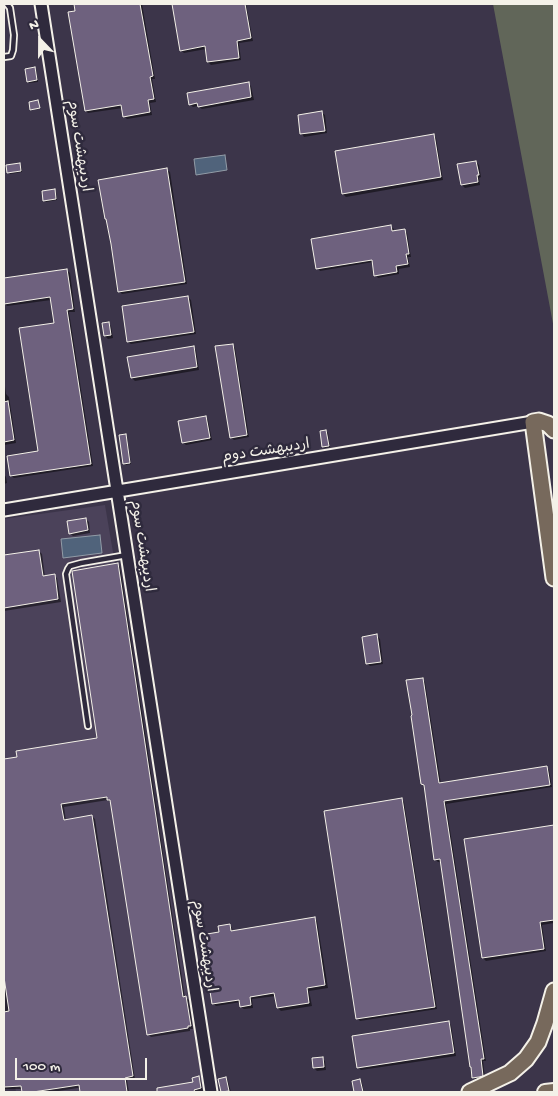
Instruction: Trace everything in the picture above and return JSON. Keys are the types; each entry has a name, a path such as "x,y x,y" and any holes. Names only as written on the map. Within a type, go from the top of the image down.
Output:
{"highway":[{"path":"554,430 548,424 539,421 533,422 554,578"},
{"path":"470,1092 510,1073 526,1059 538,1042 554,991"}],"main road":[{"path":"545,1092 554,1091"}],"street":[{"name":"اردیبهشت سوم","path":"41,4 211,1092"},
{"name":"اردیبهشت دوم","path":"4,510 533,422"}],"lane":[{"path":"4,57 11,56 14,50 10,8 7,4"},
{"path":"88,726 66,574 70,566 127,555"}],"shaded area":[{"path":"105,505 204,1092 16,1092 4,1009 4,519"}],"green space":[{"path":"493,4 554,4 554,329"}],"water":[{"path":"225,155 227,170 196,175 194,159"},
{"path":"100,535 102,553 63,558 61,539"}],"building":[{"path":"74,4 140,4 153,76 150,77 154,99 148,100 150,112 123,117 121,105 85,111 68,12 75,11"},
{"path":"172,4 245,4 251,38 237,41 239,58 207,62 205,46 180,51"},
{"path":"35,67 37,80 27,82 25,69"},
{"path":"249,82 251,97 198,107 197,103 189,105 187,93"},
{"path":"38,100 40,108 30,110 29,102"},
{"path":"322,111 325,131 300,134 298,115"},
{"path":"434,134 441,177 342,194 335,151"},
{"path":"476,161 479,175 477,175 478,182 461,185 457,164"},
{"path":"20,163 21,171 7,173 6,165"},
{"path":"167,168 185,282 118,292 111,244 98,180"},
{"path":"55,189 56,199 43,201 42,191"},
{"path":"391,225 392,231 405,229 409,254 406,254 408,264 396,266 397,272 374,276 372,260 316,269 311,239"},
{"path":"67,269 73,309 67,310 91,464 10,476 7,456 38,451 19,328 54,323 50,297 4,304 4,278"},
{"path":"188,296 194,332 127,342 122,306"},
{"path":"109,322 111,335 104,336 102,323"},
{"path":"233,344 247,435 230,438 215,346"},
{"path":"194,346 197,367 131,378 127,357"},
{"path":"8,401 14,440 4,442 4,402"},
{"path":"206,416 210,438 182,443 178,421"},
{"path":"326,430 329,446 322,447 320,431"},
{"path":"126,434 130,463 123,464 119,435"},
{"path":"86,518 88,530 69,534 67,521"},
{"path":"39,550 43,576 55,574 58,599 4,608 4,555"},
{"path":"118,563 183,997 186,996 191,1026 147,1035 110,800 107,800 107,797 61,804 64,820 92,815 133,1076 125,1078 127,1092 80,1092 79,1085 22,1092 21,1086 4,1087 4,1012 9,1011 4,977 4,759 17,757 16,751 97,738 72,571"},
{"path":"377,634 381,662 366,664 362,637"},
{"path":"423,678 439,783 547,766 550,785 444,801 484,1059 481,1059 483,1076 472,1078 440,859 434,860 424,785 421,784 406,680"},
{"path":"402,798 435,1007 356,1019 324,811"},
{"path":"554,825 554,920 540,922 544,949 482,958 464,839"},
{"path":"315,917 325,985 307,988 309,1003 277,1008 274,993 250,997 251,1005 240,1007 239,1000 212,1004 201,935 219,932 218,926 230,924 231,931"},
{"path":"449,1021 454,1053 357,1068 352,1036"},
{"path":"323,1057 324,1067 313,1068 312,1058"},
{"path":"199,1076 201,1088 194,1090 195,1092 157,1092 157,1088 193,1082 192,1078"},
{"path":"226,1077 229,1091 221,1092 218,1079"},
{"path":"360,1079 363,1092 354,1092 352,1081"}]}
